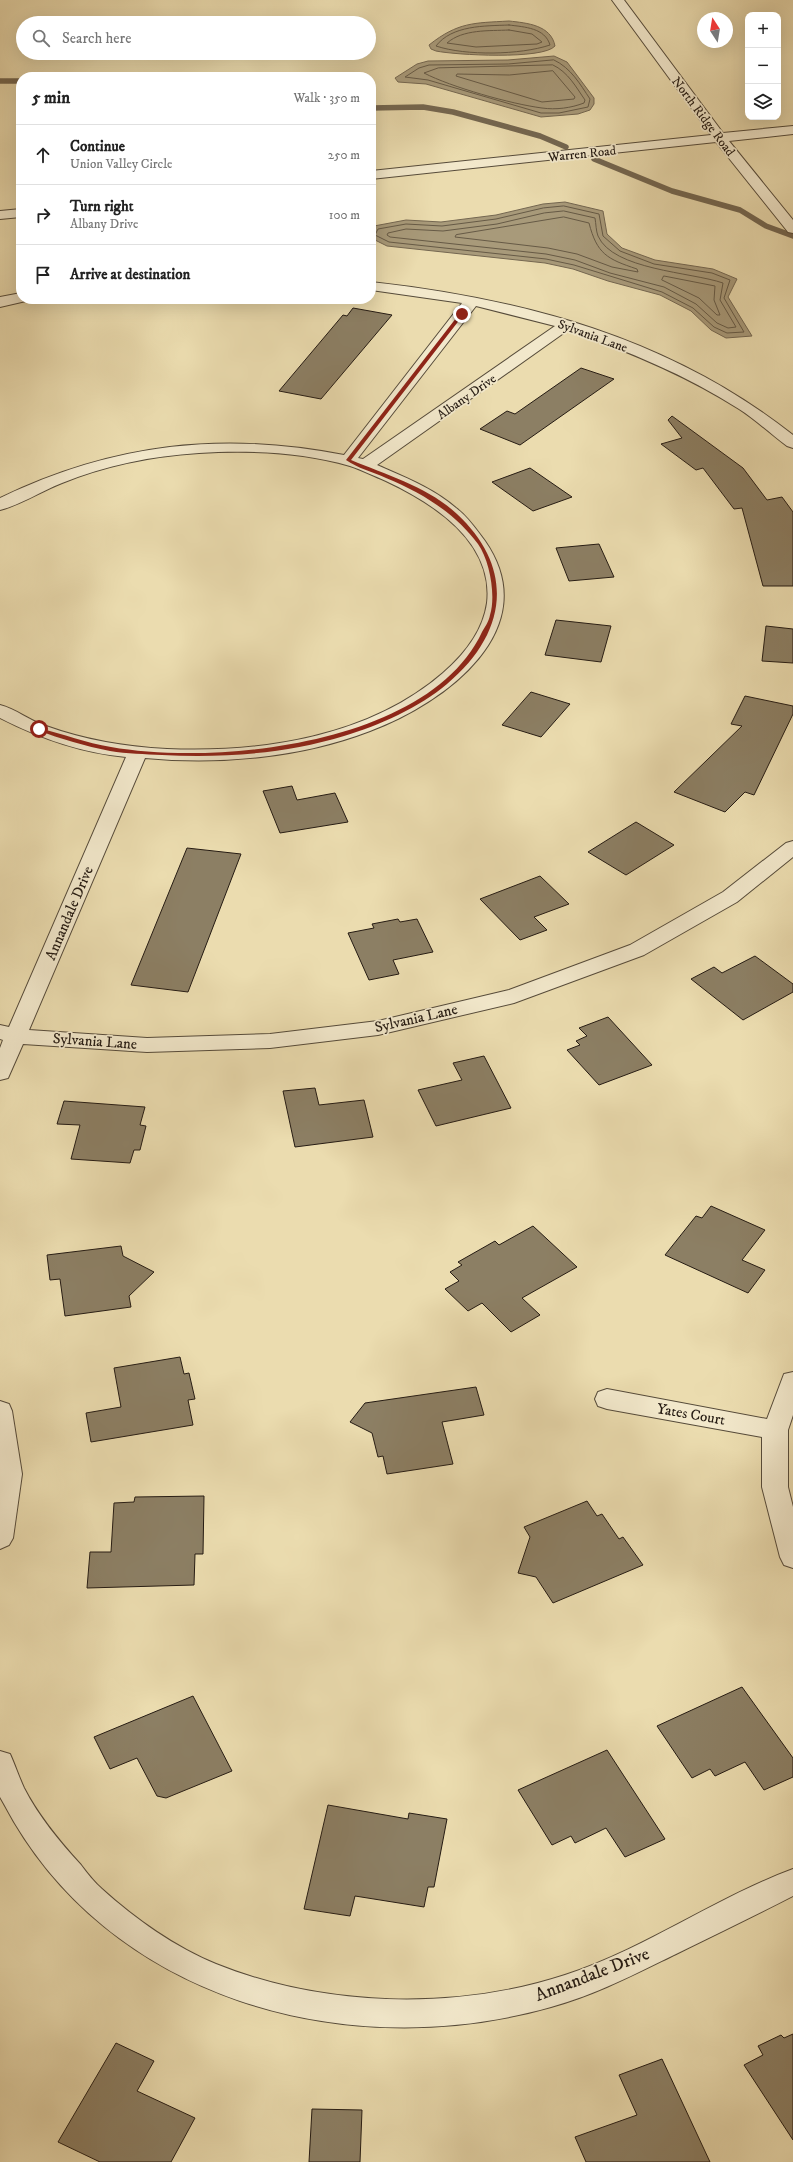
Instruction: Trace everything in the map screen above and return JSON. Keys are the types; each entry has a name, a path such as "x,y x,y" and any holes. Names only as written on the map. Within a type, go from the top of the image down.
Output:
{"street":[{"name":"North Ridge Road","path":"618,0 720,138 793,229"},
{"name":"Warren Road","path":"376,174 793,130"},
{"path":"0,216 16,214"},
{"name":"Sylvania Lane","path":"376,287 472,301 566,325 602,336 680,369 745,406 793,443"},
{"path":"0,302 16,299"},
{"path":"356,463 472,301"},
{"name":"Albany Drive","path":"356,463 566,325"},
{"path":"0,505 69,473 113,460 161,452 210,448 259,448 356,463 417,489 455,515 481,545 495,579 493,614 477,650 445,683 400,712 342,735 277,750 215,755 138,752 76,742 39,729 0,711"},
{"name":"Annandale Drive","path":"0,1073 8,1034 138,752"},
{"name":"Sylvania Lane","path":"8,1034 147,1045 270,1041 378,1028 514,996 637,950 730,897 793,847"},
{"path":"793,1381 775,1430 775,1487 793,1557"},
{"name":"Yates Court","path":"607,1399 775,1430"},
{"path":"0,1411 9,1474 0,1538"},
{"name":"Annandale Drive","path":"0,1763 16,1801 57,1862 80,1890 106,1912 163,1953 239,1988 284,2000 330,2009 387,2014 443,2014 478,2010 551,1993 617,1969 793,1882"}],"water":[{"path":"509,21 530,24 543,29 553,39 555,46 547,50 534,53 517,55 479,55 436,51 431,49 429,45 439,37 467,25"},
{"path":"554,56 567,62 594,98 594,104 590,110 578,114 541,117 426,84 398,82 395,78 417,64 428,61 508,60"},
{"path":"565,202 603,211 607,234 622,248 655,260 713,269 737,279 728,297 752,336 726,338 711,330 691,311 660,295 608,281 573,269 545,263 387,246 376,240 376,226 406,220 441,222 496,215 543,204"}],"building":[{"path":"353,308 392,315 321,399 279,391 343,315 347,316"},
{"path":"581,368 614,379 520,445 480,429 507,411 515,414"},
{"path":"672,416 743,468 767,500 782,497 793,512 793,586 763,586 742,508 734,509 703,468 696,470 661,444 682,438 668,420"},
{"path":"530,468 572,497 533,511 492,482"},
{"path":"599,544 614,577 569,581 556,548"},
{"path":"556,620 611,626 601,662 545,655"},
{"path":"766,626 793,629 793,663 762,661"},
{"path":"531,692 570,704 541,737 502,725"},
{"path":"745,696 793,706 793,714 754,795 745,792 725,812 674,792 742,726 731,724"},
{"path":"292,786 297,800 335,793 348,822 280,833 263,791"},
{"path":"636,822 674,845 626,875 588,852"},
{"path":"187,848 241,854 188,992 131,985"},
{"path":"540,876 569,904 534,917 547,930 520,940 480,899"},
{"path":"398,919 400,922 417,919 433,952 393,960 399,974 369,980 348,933 374,928 372,924"},
{"path":"755,956 793,984 793,992 743,1020 691,979 714,967 722,973"},
{"path":"608,1017 652,1065 599,1085 567,1050 580,1045 576,1041 587,1036 579,1028"},
{"path":"484,1056 511,1108 436,1126 418,1090 462,1080 453,1063"},
{"path":"315,1088 319,1105 364,1100 373,1137 295,1147 283,1091"},
{"path":"64,1101 145,1107 140,1125 146,1126 140,1150 134,1150 130,1163 71,1159 80,1125 57,1124"},
{"path":"711,1206 765,1230 742,1260 765,1270 748,1293 665,1255 696,1216 702,1218"},
{"path":"533,1226 577,1267 522,1298 540,1315 511,1332 482,1303 468,1311 445,1289 459,1281 450,1272 462,1265 458,1262 495,1241 499,1245"},
{"path":"121,1246 123,1256 154,1272 129,1296 131,1307 65,1316 60,1279 50,1280 47,1255"},
{"path":"180,1357 184,1374 189,1373 195,1399 188,1400 193,1425 91,1442 86,1413 121,1407 114,1368"},
{"path":"476,1387 484,1415 442,1422 453,1464 387,1474 383,1456 378,1457 372,1433 350,1422 365,1403"},
{"path":"204,1496 203,1554 195,1554 194,1585 87,1588 90,1552 111,1552 114,1503 134,1502 135,1497"},
{"path":"587,1501 597,1516 602,1514 619,1539 623,1537 643,1565 553,1603 536,1577 518,1573 530,1537 524,1527"},
{"path":"742,1687 793,1758 793,1777 764,1790 745,1762 715,1776 710,1769 692,1778 657,1726"},
{"path":"193,1696 232,1771 166,1798 157,1796 137,1758 110,1769 94,1737"},
{"path":"607,1750 665,1839 625,1857 606,1828 575,1843 571,1836 552,1845 518,1790"},
{"path":"328,1805 408,1819 409,1813 447,1819 434,1887 428,1887 424,1907 355,1896 350,1916 304,1909"},
{"path":"793,2034 793,2140 744,2065 763,2055 758,2046 781,2035 784,2038"},
{"path":"116,2043 154,2061 137,2091 195,2118 171,2162 100,2162 58,2142"},
{"path":"662,2059 710,2162 586,2162 575,2137 637,2115 619,2075"},
{"path":"312,2109 362,2110 360,2162 309,2162"}],"waterway":[{"path":"0,81 16,81"},
{"path":"376,108 423,107 453,112 540,136 566,147"},
{"path":"594,159 672,191 740,210 766,226 793,236"}],"route":[{"path":"39,729 76,742 138,752 207,755 277,750 342,735 400,712 445,683 477,650 493,614 495,579 481,545 455,515 417,489 348,460 462,314"}]}
